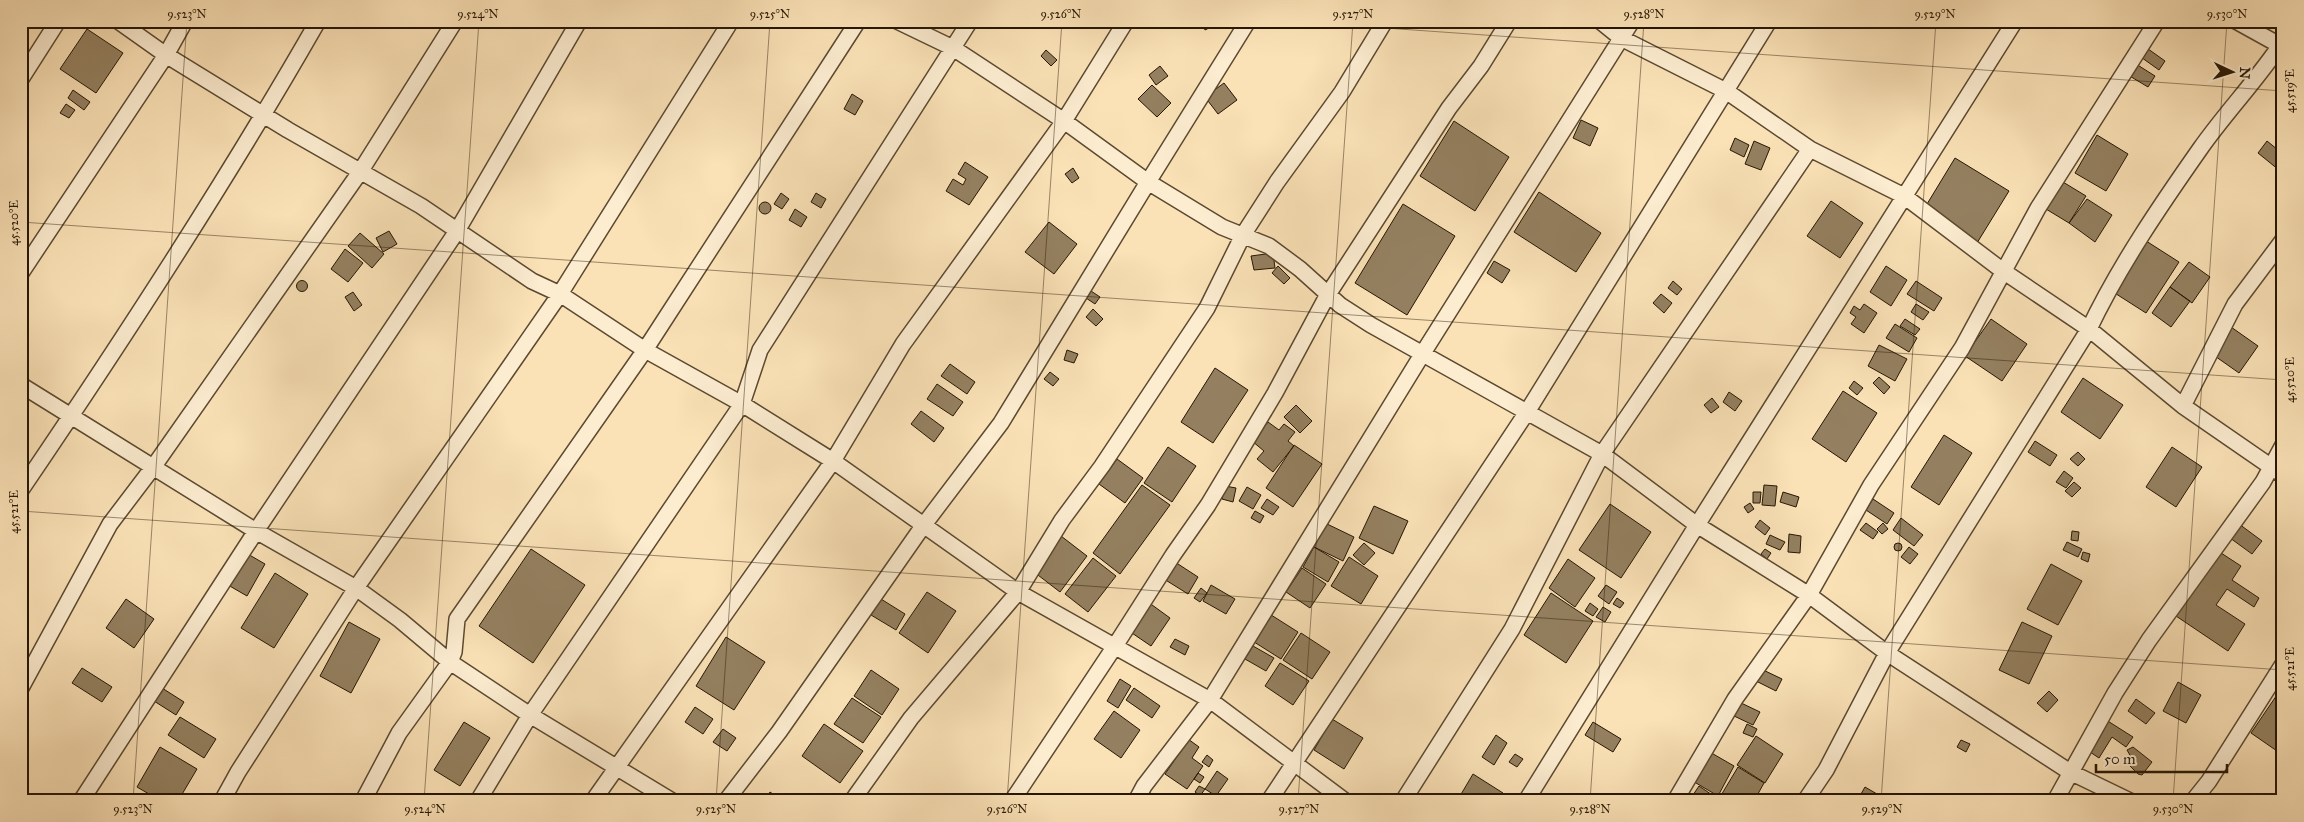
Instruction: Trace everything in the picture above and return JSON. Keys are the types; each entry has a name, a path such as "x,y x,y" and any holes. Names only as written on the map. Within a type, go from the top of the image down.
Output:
{"street":[{"path":"21,79 58,21"},
{"path":"118,21 166,55 264,116 360,172 402,194 532,281 560,294 645,350 742,404 833,462 1018,592 1210,700 1345,801"},
{"path":"21,273 166,55 185,21"},
{"path":"21,490 264,116 318,21"},
{"path":"21,688 110,524 154,466 360,172 454,21"},
{"path":"80,801 256,531 457,231 579,21"},
{"path":"222,801 238,772 356,588 560,294 731,21"},
{"path":"363,801 399,733 450,662 454,652 457,619 645,350 858,21"},
{"path":"896,21 953,48 1064,121 1148,182 1215,223 1269,246 1300,269 1327,296 1371,325 1602,454 1697,525 1809,595 1887,653 2070,772 2130,801"},
{"path":"478,801 530,715 742,404 760,350 970,21"},
{"path":"593,801 833,462 903,344 1064,121 1126,21"},
{"path":"726,801 779,732 923,526 1001,423 1248,21"},
{"path":"852,801 911,718 1018,592 1062,520 1102,466 1207,308 1243,235 1277,182 1342,92 1386,21"},
{"path":"1012,801 1173,555 1208,505 1275,393 1327,296 1449,108 1481,66 1508,21"},
{"path":"1600,21 1621,38 1726,91 1810,148 1904,196 2003,271 2088,329 2182,406 2277,471"},
{"path":"1136,801 1144,786 1210,700 1423,353 1632,21"},
{"path":"1269,801 1527,412 1768,21"},
{"path":"1526,801 1697,525 2016,21"},
{"path":"1675,801 1735,699 1809,595 1871,485 1962,348 2038,208 2157,21"},
{"path":"1804,801 1826,770 1887,653 2088,329 2103,300 2138,243 2201,148 2282,44 2236,21"},
{"path":"1403,801 1512,629 1602,454 1810,148"},
{"path":"2182,406 2235,304 2283,240"},
{"path":"21,385 256,531 356,588 400,620 450,662 530,715 672,801"},
{"path":"2055,801 2070,772 2149,640 2277,471 2283,445"},
{"path":"2193,801 2209,781 2283,664"}],"building":[{"path":"1208,21 1211,27 1205,30 1202,23"},
{"path":"87,29 123,53 96,93 60,69"},
{"path":"2144,46 2165,61 2159,70 2138,55"},
{"path":"1046,50 1057,60 1051,66 1041,56"},
{"path":"2136,64 2155,76 2148,87 2128,75"},
{"path":"1160,66 1168,76 1156,85 1149,75"},
{"path":"1224,83 1237,100 1218,114 1205,97"},
{"path":"1152,85 1171,103 1157,117 1138,99"},
{"path":"73,90 90,102 84,110 68,98"},
{"path":"852,94 863,101 855,115 844,109"},
{"path":"66,104 75,110 69,118 60,113"},
{"path":"1581,120 1598,128 1590,146 1573,138"},
{"path":"1454,121 1509,157 1475,211 1420,176"},
{"path":"2097,135 2128,154 2106,191 2075,173"},
{"path":"1735,138 1749,145 1744,157 1730,150"},
{"path":"1754,141 1770,148 1761,170 1745,164"},
{"path":"2267,141 2283,154 2283,165 2279,170 2258,153"},
{"path":"1955,158 2009,191 1977,243 1924,209"},
{"path":"965,162 988,177 969,205 946,191 953,179 963,185 966,179 958,174"},
{"path":"1073,168 1079,178 1072,183 1065,174"},
{"path":"2058,179 2086,196 2069,223 2041,206"},
{"path":"1539,192 1601,233 1576,272 1514,232"},
{"path":"781,193 789,199 782,209 774,204"},
{"path":"816,193 826,199 821,208 811,202"},
{"path":"2087,199 2112,215 2095,242 2069,223"},
{"path":"1831,201 1863,223 1840,258 1807,236"},
{"path":"763,202 767,202 771,208 767,214 763,214 759,210 759,206"},
{"path":"1403,204 1455,236 1407,315 1355,283"},
{"path":"795,209 807,217 801,227 789,220"},
{"path":"1049,222 1077,244 1054,274 1025,252"},
{"path":"389,231 397,244 383,252 376,238"},
{"path":"360,233 384,254 372,268 348,246"},
{"path":"2143,239 2179,262 2146,313 2110,290"},
{"path":"345,249 363,263 348,282 331,269"},
{"path":"1273,253 1275,268 1254,270 1251,256"},
{"path":"1494,261 1510,270 1502,283 1487,273"},
{"path":"2189,262 2210,277 2192,303 2170,287"},
{"path":"1278,266 1290,278 1284,284 1272,273"},
{"path":"1886,266 1907,280 1891,306 1870,292"},
{"path":"302,280 308,286 302,292 296,286"},
{"path":"1673,281 1682,289 1677,295 1668,288"},
{"path":"1916,281 1942,298 1934,311 1907,294"},
{"path":"2170,287 2190,301 2171,327 2152,313"},
{"path":"1088,289 1100,297 1095,304 1083,296"},
{"path":"353,292 362,305 354,311 345,297"},
{"path":"1661,294 1672,303 1664,313 1653,303"},
{"path":"1864,304 1877,313 1864,333 1851,324 1856,317 1850,313 1854,306 1860,310"},
{"path":"1916,304 1929,312 1923,320 1911,312"},
{"path":"1093,309 1103,319 1096,326 1086,317"},
{"path":"1905,319 1920,329 1915,335 1900,326"},
{"path":"1991,319 2027,344 2002,381 1965,356"},
{"path":"1895,324 1917,338 1909,352 1886,338"},
{"path":"2231,327 2258,346 2239,373 2212,354"},
{"path":"1879,345 1907,359 1895,381 1868,366"},
{"path":"1067,350 1078,354 1074,363 1064,360"},
{"path":"950,364 975,382 967,394 941,376"},
{"path":"1215,368 1248,390 1213,443 1181,422"},
{"path":"1050,372 1059,379 1053,386 1044,379"},
{"path":"1879,377 1890,387 1884,394 1873,383"},
{"path":"2083,378 2123,405 2100,439 2061,412"},
{"path":"1854,381 1863,388 1857,395 1849,388"},
{"path":"937,384 963,402 953,416 927,399"},
{"path":"1843,391 1877,413 1846,462 1812,439"},
{"path":"1729,392 1742,401 1735,411 1723,402"},
{"path":"1712,398 1719,407 1711,413 1704,405"},
{"path":"1296,405 1312,421 1300,433 1284,417"},
{"path":"921,411 944,428 934,442 911,424"},
{"path":"1268,422 1279,430 1284,424 1295,432 1288,441 1294,446 1273,472 1257,459 1264,451 1252,441"},
{"path":"1944,435 1972,453 1939,505 1911,487"},
{"path":"2035,441 2057,455 2050,466 2028,452"},
{"path":"1294,445 1322,464 1293,507 1266,488"},
{"path":"1168,447 1196,466 1172,502 1144,483"},
{"path":"2172,447 2202,467 2176,507 2146,487"},
{"path":"2078,452 2085,459 2078,466 2070,459"},
{"path":"1117,459 1143,478 1125,503 1099,484"},
{"path":"2064,471 2073,478 2066,488 2056,482"},
{"path":"2074,482 2081,488 2072,497 2065,491"},
{"path":"1142,485 1170,505 1120,574 1093,553"},
{"path":"1764,485 1777,486 1775,506 1762,505"},
{"path":"1225,486 1236,488 1233,502 1222,499"},
{"path":"1247,487 1261,495 1253,509 1239,501"},
{"path":"1753,492 1761,492 1760,503 1753,503"},
{"path":"1783,492 1799,497 1796,507 1780,502"},
{"path":"1267,499 1279,507 1273,515 1261,508"},
{"path":"1873,499 1894,513 1887,524 1866,510"},
{"path":"1750,503 1754,509 1748,513 1744,507"},
{"path":"1610,504 1651,532 1621,578 1579,550"},
{"path":"1374,506 1408,521 1393,554 1359,538"},
{"path":"1255,511 1264,516 1260,523 1251,518"},
{"path":"1901,518 1923,535 1914,546 1893,530"},
{"path":"1760,520 1770,528 1765,535 1755,527"},
{"path":"2235,521 2262,541 2252,554 2226,535"},
{"path":"1325,523 1354,537 1343,561 1314,547"},
{"path":"1866,523 1878,532 1873,539 1860,530"},
{"path":"1883,523 1888,529 1882,534 1877,529"},
{"path":"2072,531 2079,532 2078,541 2071,540"},
{"path":"1789,534 1801,536 1800,553 1788,552"},
{"path":"1770,535 1785,542 1780,550 1766,544"},
{"path":"1061,536 1087,556 1060,592 1034,572"},
{"path":"2067,542 2082,549 2078,557 2063,550"},
{"path":"1364,543 1375,553 1364,565 1353,555"},
{"path":"1898,543 1902,547 1898,551 1894,547"},
{"path":"1314,547 1339,562 1328,582 1303,567"},
{"path":"1909,547 1918,554 1910,564 1901,557"},
{"path":"531,549 585,585 533,663 479,626"},
{"path":"1765,549 1771,553 1767,559 1761,554"},
{"path":"2218,551 2241,566 2232,580 2259,598 2254,607 2227,589 2216,605 2245,624 2228,651 2176,616"},
{"path":"2083,552 2090,554 2088,562 2081,559"},
{"path":"246,553 265,564 247,596 228,585"},
{"path":"1349,557 1378,576 1361,604 1331,586"},
{"path":"1093,558 1116,576 1088,612 1065,594"},
{"path":"1568,559 1595,578 1575,607 1549,588"},
{"path":"1175,562 1198,577 1188,594 1164,579"},
{"path":"2051,564 2082,581 2058,625 2027,609"},
{"path":"1302,568 1326,584 1310,608 1286,592"},
{"path":"275,573 308,594 274,648 241,628"},
{"path":"1211,585 1235,599 1226,614 1203,601"},
{"path":"1606,585 1617,592 1609,604 1598,596"},
{"path":"1201,588 1207,593 1200,602 1194,598"},
{"path":"927,592 956,611 928,653 899,633"},
{"path":"1551,593 1593,621 1566,663 1524,635"},
{"path":"1617,598 1624,603 1620,608 1613,604"},
{"path":"126,599 154,619 134,648 106,628"},
{"path":"881,599 905,614 896,630 871,615"},
{"path":"1148,602 1170,618 1151,646 1129,631"},
{"path":"1590,603 1598,609 1593,616 1585,611"},
{"path":"1603,607 1611,612 1605,622 1596,617"},
{"path":"1268,613 1298,632 1281,659 1251,640"},
{"path":"349,622 380,639 351,693 320,676"},
{"path":"2022,622 2052,636 2029,684 1999,670"},
{"path":"1301,633 1330,652 1312,679 1283,660"},
{"path":"726,637 765,662 734,710 696,686"},
{"path":"1175,639 1189,646 1185,655 1170,647"},
{"path":"1253,646 1274,658 1266,671 1245,659"},
{"path":"1280,663 1309,681 1293,705 1265,686"},
{"path":"82,668 112,687 102,702 72,683"},
{"path":"1759,668 1782,679 1776,691 1754,680"},
{"path":"871,670 899,689 882,715 854,696"},
{"path":"1120,679 1131,686 1118,708 1107,701"},
{"path":"2178,682 2201,695 2186,723 2163,711"},
{"path":"2283,686 2283,743 2277,751 2251,733"},
{"path":"162,688 184,702 176,715 154,701"},
{"path":"1134,688 1160,706 1152,718 1126,700"},
{"path":"2049,691 2058,700 2047,712 2037,703"},
{"path":"852,698 881,717 863,743 834,724"},
{"path":"2136,699 2155,713 2146,724 2128,711"},
{"path":"1739,702 1760,712 1753,725 1732,715"},
{"path":"695,707 713,719 703,734 685,722"},
{"path":"1114,711 1140,730 1121,758 1094,739"},
{"path":"180,717 216,739 204,758 168,735"},
{"path":"2103,718 2133,737 2126,747 2112,737 2099,758 2084,748"},
{"path":"1332,719 1363,738 1344,769 1314,750"},
{"path":"464,722 490,738 460,786 434,770"},
{"path":"1593,722 1621,739 1613,752 1585,735"},
{"path":"824,724 863,751 840,783 802,756"},
{"path":"1747,724 1757,729 1753,737 1743,733"},
{"path":"723,729 736,738 727,751 713,742"},
{"path":"1496,735 1507,743 1494,765 1482,757"},
{"path":"1756,736 1783,754 1765,783 1737,765"},
{"path":"1188,739 1199,747 1192,758 1203,766 1187,789 1165,774 1183,748 1178,745"},
{"path":"1961,740 1970,744 1966,752 1957,747"},
{"path":"160,747 197,769 178,801 161,801 137,787"},
{"path":"2133,747 2152,762 2142,775 2138,774 2130,766 2131,757 2127,750"},
{"path":"1708,751 1734,766 1718,796 1691,780"},
{"path":"1515,754 1523,759 1517,767 1509,762"},
{"path":"1207,755 1213,760 1209,767 1202,762"},
{"path":"1738,767 1764,783 1754,801 1726,801 1720,797"},
{"path":"1217,771 1228,779 1216,796 1205,789"},
{"path":"1198,773 1204,777 1200,783 1194,779"},
{"path":"1473,774 1503,793 1498,801 1457,801"},
{"path":"1199,786 1205,789 1200,796 1195,792"},
{"path":"1699,786 1721,801 1689,801"},
{"path":"1865,787 1889,801 1857,801"},
{"path":"770,792 783,801 764,801"},
{"path":"1972,795 1985,797 1985,801 1971,801"}]}
